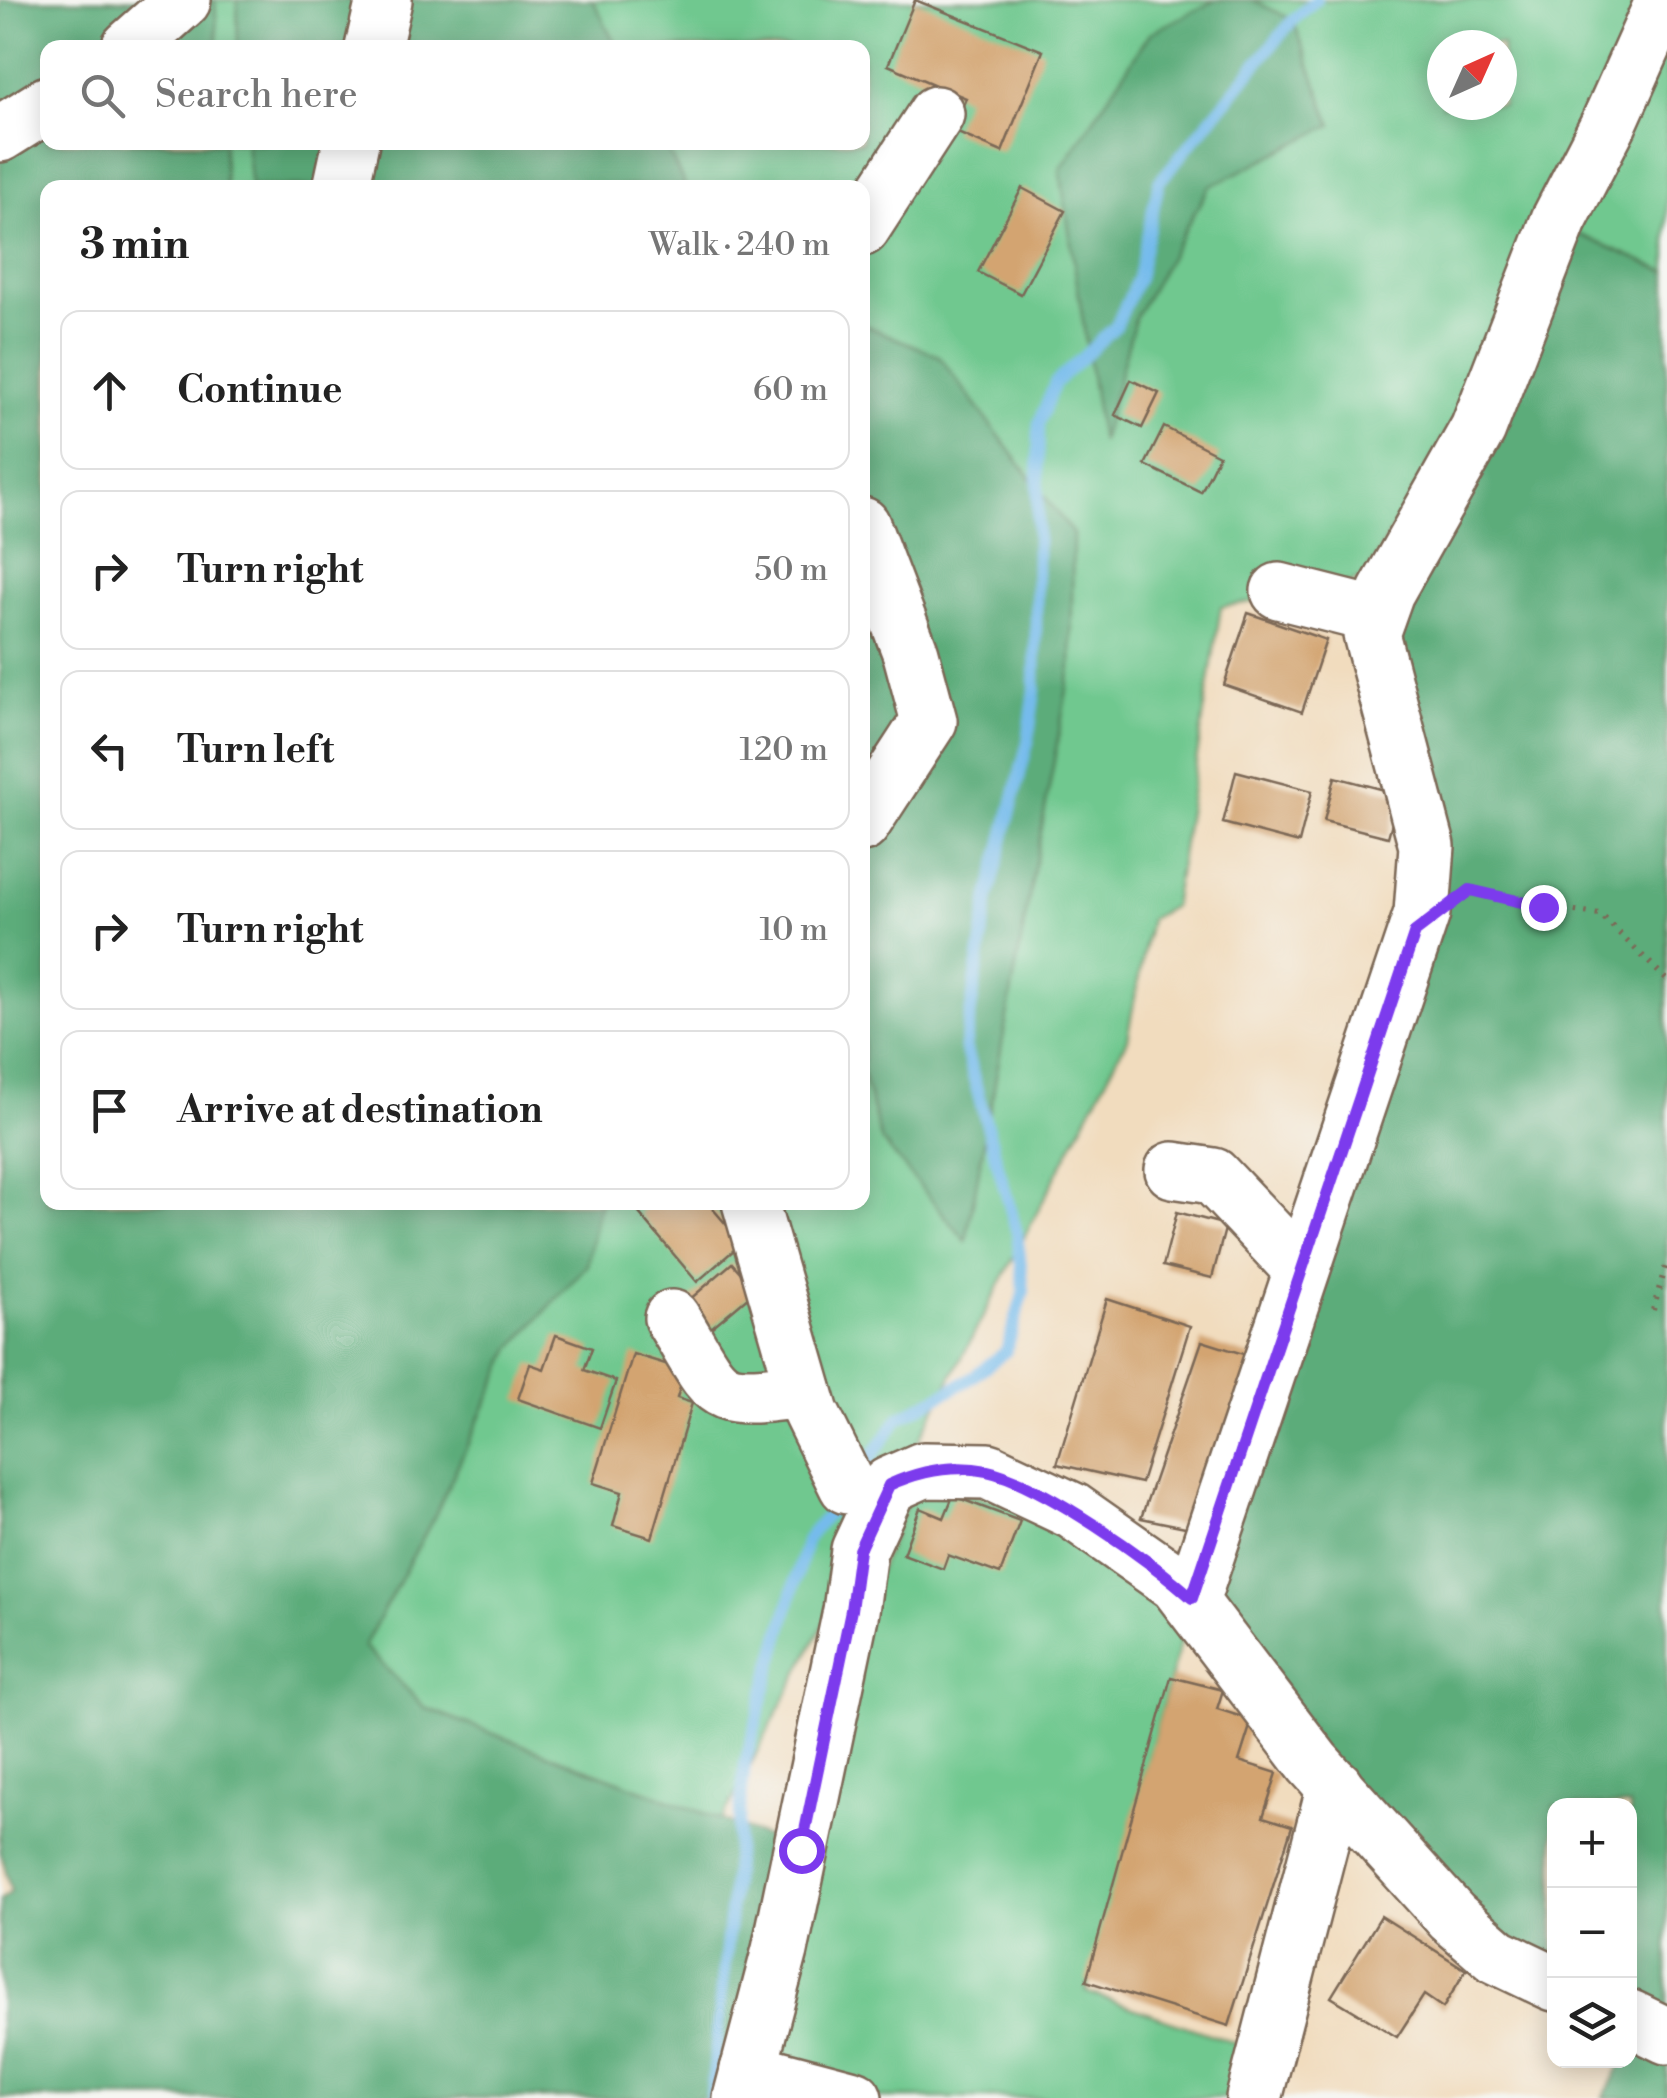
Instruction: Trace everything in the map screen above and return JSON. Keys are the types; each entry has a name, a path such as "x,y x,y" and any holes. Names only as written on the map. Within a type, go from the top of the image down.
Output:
{"street":[{"path":"138,40 184,0"},
{"path":"375,40 384,0"},
{"path":"1192,1598 1422,913 1427,846 1371,634 1386,592 1478,429 1558,220 1609,123 1664,0"},
{"path":"0,134 40,109"},
{"path":"870,216 936,114"},
{"path":"343,180 349,150"},
{"path":"870,546 911,654 929,720 870,812"},
{"path":"1279,591 1378,616"},
{"path":"1173,1170 1213,1176 1301,1269"},
{"path":"752,1210 811,1414 846,1486"},
{"path":"769,1210 783,1271 773,1283"},
{"path":"672,1318 714,1386 726,1394 742,1398 804,1390"},
{"path":"854,2098 745,2084 780,1950 851,1610 859,1550 889,1485 922,1470 988,1471 1073,1511 1192,1598 1334,1786 1452,1917 1497,1956 1547,1980"},
{"path":"1254,2098 1334,1786"},
{"path":"1637,2021 1667,2036"}],"path":[{"path":"1415,932 1470,890 1543,907 1600,914 1667,980"},
{"path":"1653,1310 1667,1262"}],"green space":[{"path":"0,0 1667,0 1667,272 1562,228 1366,576 1344,586 1221,607 1173,906 1150,919 1127,1039 722,1820 425,1708 364,1646 435,1515 512,1348 587,1265 598,1210 870,1210 870,180 46,180"},
{"path":"0,0 215,0 218,40 40,40 40,150 223,150 225,180 40,180 40,1210 598,1210 587,1265 512,1348 435,1515 364,1646 425,1708 801,1850 741,2098 0,2098 0,1900 11,1892 0,1850"},
{"path":"237,0 593,0 613,40 238,40"},
{"path":"1216,0 1252,0 1293,20 1332,125 1209,187 1136,316 1101,442 1060,170 1150,33"},
{"path":"247,150 668,150 682,180 250,180"},
{"path":"1562,227 1667,272 1667,2098 1603,2098 1619,2068 1637,2068 1637,2036 1643,2025 1637,2022 1637,1798 1547,1798 1547,1980 1497,1956 1192,1598 1427,846 1386,599"},
{"path":"870,327 939,356 1073,534 1071,668 966,1241 881,1140 870,1100"},
{"path":"916,1482 999,1501 1026,1513 1189,1609 1086,1992 1247,2047 1232,2098 870,2098 748,2070 842,1658"}],"building":[{"path":"915,0 1043,51 1002,152 953,131 966,98 888,65"},
{"path":"1022,188 1065,211 1021,294 978,272"},
{"path":"1131,380 1159,393 1142,428 1115,415"},
{"path":"1164,427 1219,455 1201,492 1145,465"},
{"path":"1248,613 1326,640 1302,712 1224,685"},
{"path":"1236,771 1312,791 1299,843 1223,823"},
{"path":"1335,777 1400,794 1388,837 1324,821"},
{"path":"714,1210 742,1243 697,1282 639,1213"},
{"path":"1177,1212 1226,1225 1212,1278 1163,1266"},
{"path":"732,1263 756,1290 711,1328 688,1301"},
{"path":"1107,1299 1190,1326 1141,1483 1057,1464"},
{"path":"556,1335 592,1348 584,1370 616,1381 600,1428 518,1399 530,1364 544,1369"},
{"path":"1202,1341 1253,1357 1205,1531 1141,1518"},
{"path":"633,1354 685,1370 677,1398 692,1403 652,1538 613,1526 622,1492 593,1483"},
{"path":"953,1496 1020,1521 1000,1574 948,1555 943,1569 903,1554 920,1508 944,1518"},
{"path":"1171,1677 1223,1690 1217,1709 1252,1720 1239,1761 1277,1773 1263,1817 1292,1826 1229,2026 1086,1981"},
{"path":"1381,1916 1466,1970 1443,2008 1424,1995 1397,2037 1331,1997"}],"waterway":[{"path":"858,1476 899,1418 967,1381 1006,1351 1024,1291 1017,1233 965,1047 989,897 1028,742 1035,690 1039,423 1055,383 1116,326 1138,278 1159,182 1293,20 1316,0"},
{"path":"711,2098 745,1763 807,1539 842,1496"}],"route":[{"path":"801,1850 851,1610 859,1550 889,1485 922,1470 988,1471 1073,1511 1192,1598 1415,932 1470,890 1543,907"}]}
